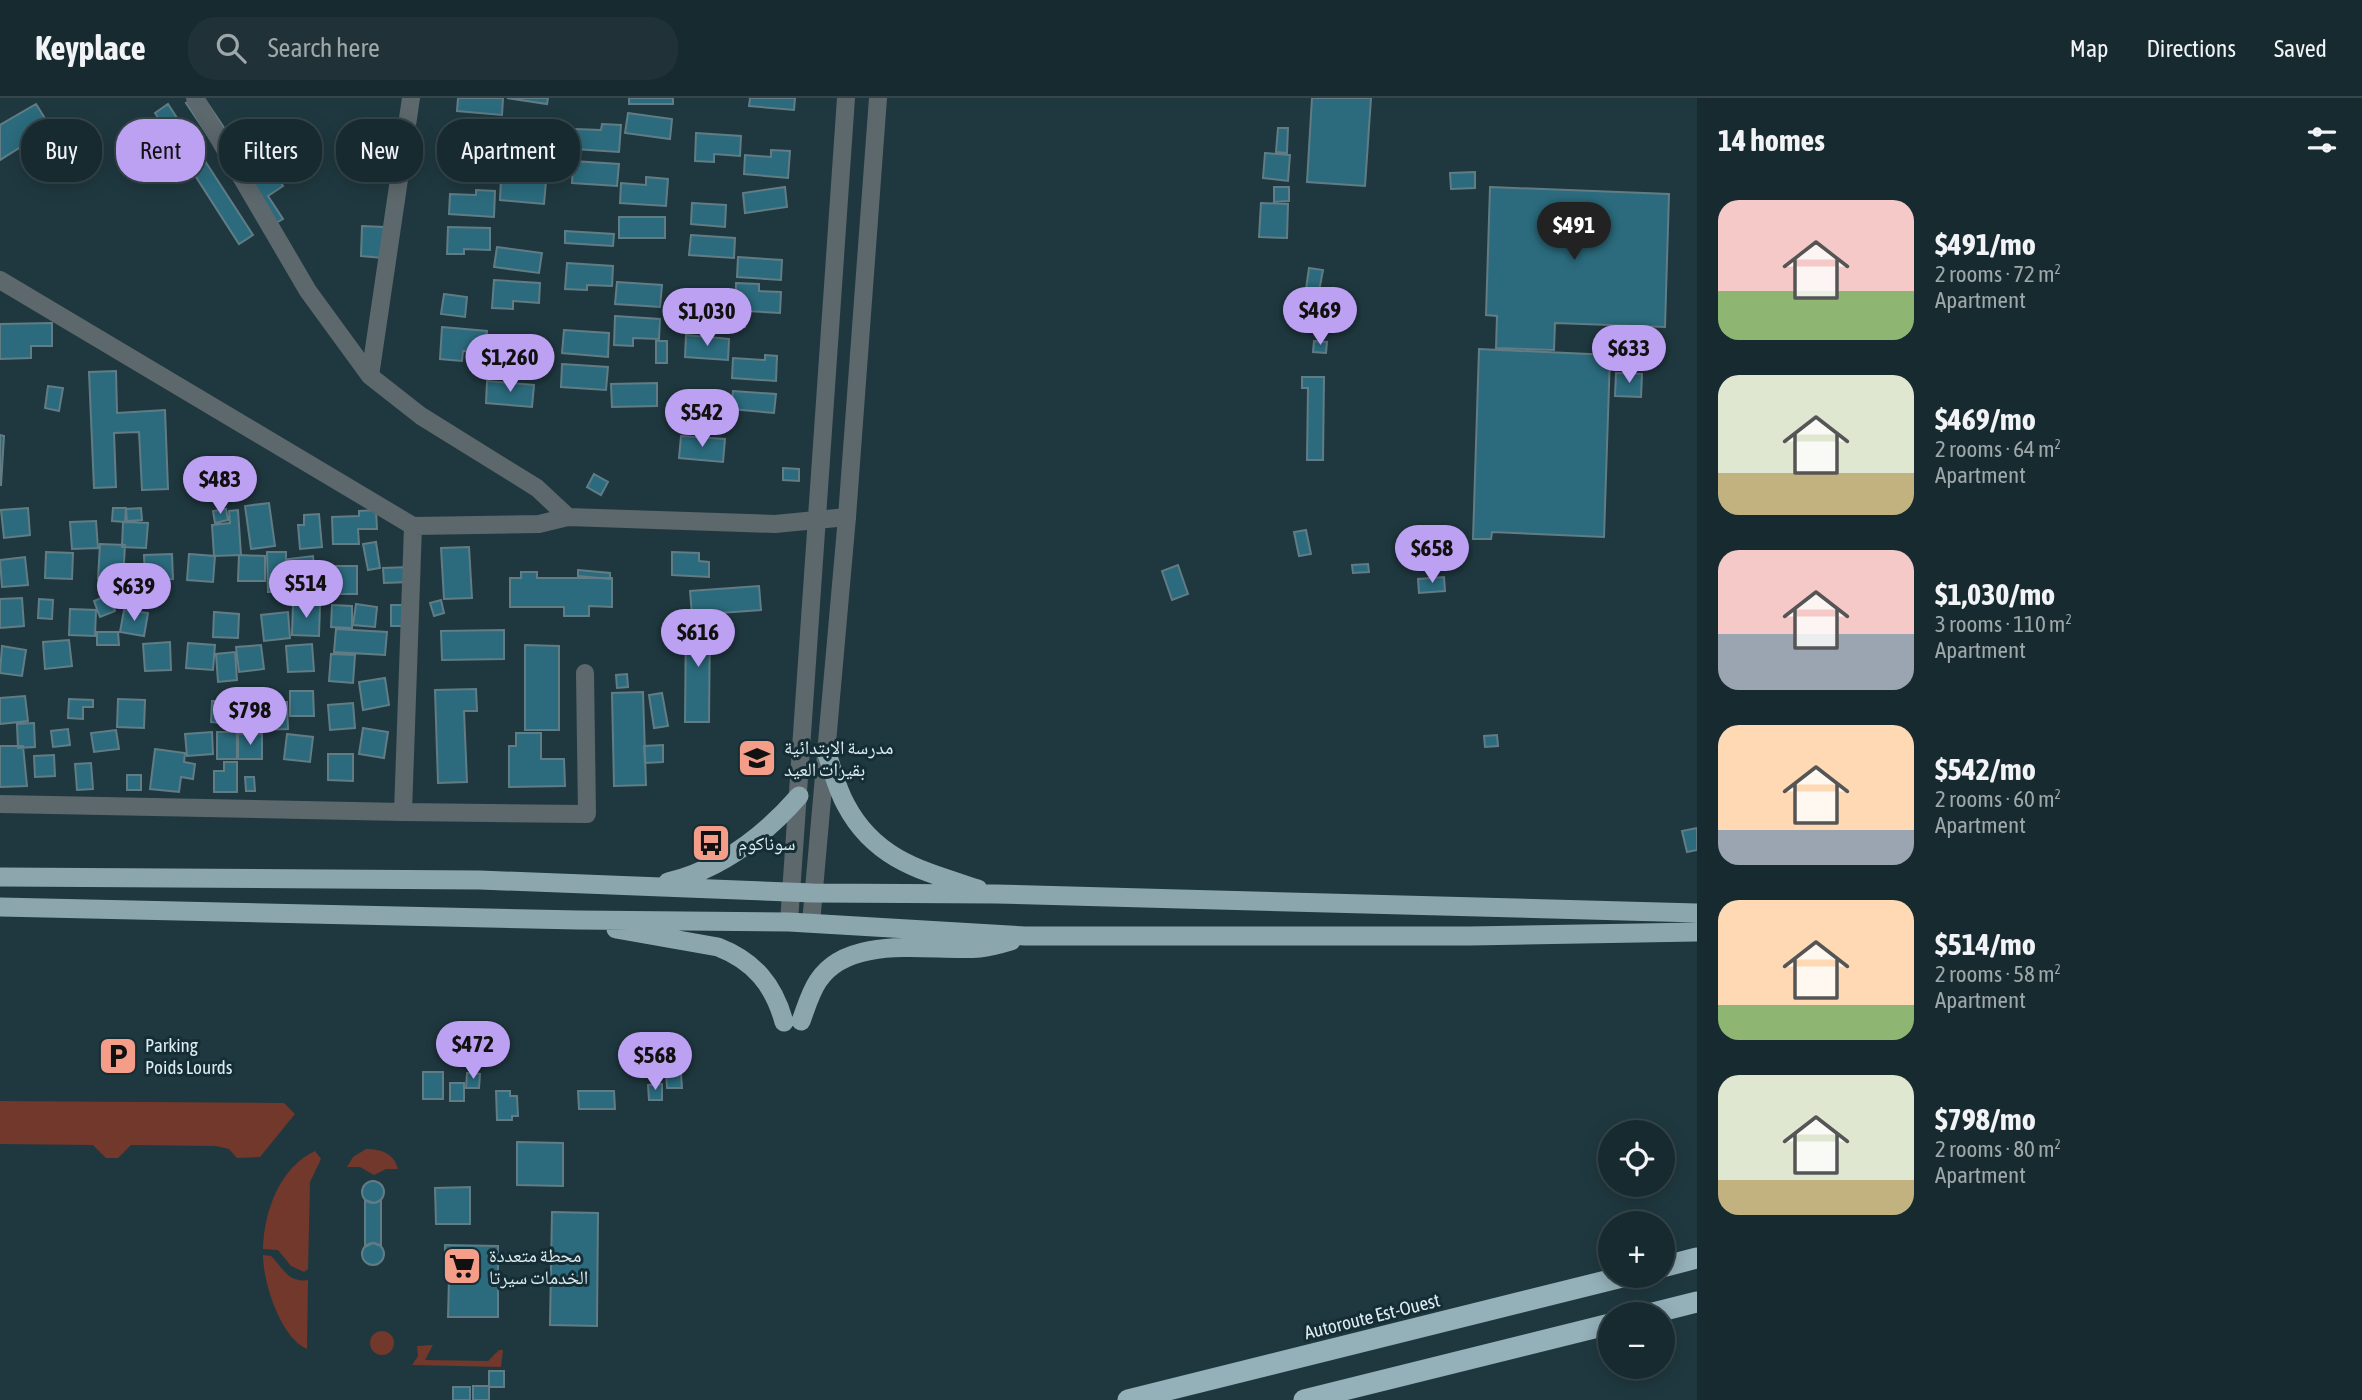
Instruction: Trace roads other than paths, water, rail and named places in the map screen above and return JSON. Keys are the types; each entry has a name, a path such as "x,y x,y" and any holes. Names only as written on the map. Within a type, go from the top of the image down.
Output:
{"highway":[{"path":"827,754 845,803 865,833 878,846 909,866 996,894"},
{"path":"652,886 690,876 734,855 758,838 799,796"},
{"path":"0,877 480,880 814,893 996,894 1697,913"},
{"path":"0,907 789,922 1025,936 1470,936 1697,932"},
{"path":"578,920 718,947 731,952 754,967 764,978 792,1021 817,982 833,966 853,954 878,949 980,948 1025,936"},
{"path":"1675,1264 1697,1258"},
{"name":"Autoroute Est-Ouest","path":"1128,1400 1598,1283"},
{"path":"1675,1308 1697,1302"},
{"path":"1304,1400 1598,1327"}],"street":[{"path":"195,98 308,291 370,376 421,416 537,488 568,517"},
{"path":"370,376 411,98"},
{"path":"789,922 846,98"},
{"path":"811,923 827,754 878,98"},
{"path":"0,280 413,526 539,524 568,517 775,524 846,516"},
{"path":"403,812 413,526"},
{"path":"0,804 587,814 585,673"}],"place":[{"name":"مدرسة الابتدائية بقيرات العيد","path":"757,758"},
{"name":"سوناكوم","path":"711,843"},
{"name":"Parking Poids Lourds","path":"118,1056"},
{"name":"محطة متعددة الخدمات سيرتا","path":"462,1266"}]}
